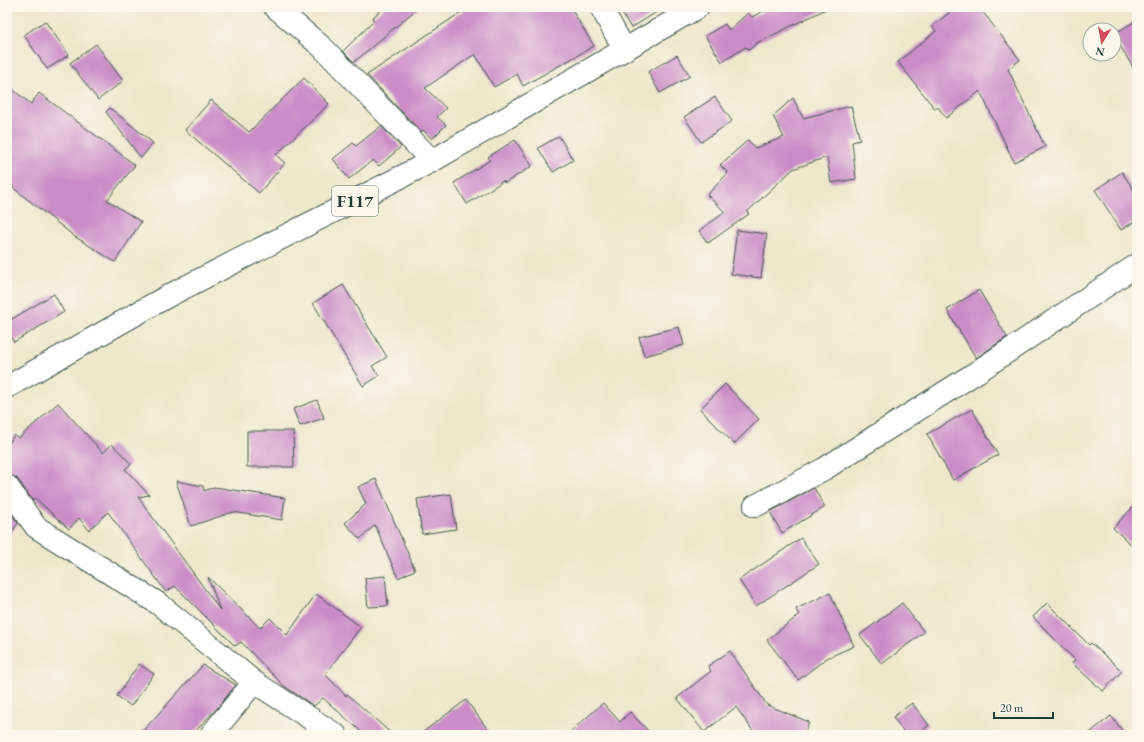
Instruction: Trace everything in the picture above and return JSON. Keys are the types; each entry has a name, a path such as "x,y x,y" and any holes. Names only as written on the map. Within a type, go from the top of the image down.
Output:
{"street":[{"path":"275,7 323,48 432,161"},
{"path":"601,7 624,49"},
{"name":"F117","path":"7,387 168,296 432,161 698,7"},
{"path":"755,506 831,465 977,372 1137,265"},
{"path":"7,486 36,527 160,604 254,682 336,735"},
{"path":"211,735 254,682"}],"building":[{"path":"385,7 419,7 354,62 343,51 374,21 372,18"},
{"path":"469,7 570,7 594,46 523,86 517,74 494,87 475,54 425,88 446,108 437,117 446,125 432,139 423,130 421,132 367,75"},
{"path":"618,7 665,7 631,28"},
{"path":"771,7 830,7 757,43 749,50 746,47 722,62 705,36 725,24 729,30 748,13 752,17"},
{"path":"957,7 979,7 1020,60 1008,69 1045,147 1014,162 980,91 946,118 938,107 935,109 898,62 936,31 932,26"},
{"path":"1137,20 1137,74 1122,49 1122,29"},
{"path":"45,21 69,55 47,69 24,35"},
{"path":"96,44 123,81 98,100 70,63"},
{"path":"677,55 690,76 660,93 648,72"},
{"path":"304,78 329,104 276,155 285,163 259,193 185,130 211,100 249,132"},
{"path":"7,85 31,104 39,93 135,165 107,200 141,222 115,262 74,236 7,183"},
{"path":"715,97 732,121 701,142 684,117"},
{"path":"793,98 803,118 851,106 860,140 852,142 856,179 831,183 827,157 793,169 747,212 749,214 708,243 699,231 725,212 707,195 728,173 720,165 748,140 755,148 784,137 773,116"},
{"path":"110,108 153,143 141,158 106,112"},
{"path":"381,126 401,147 379,166 373,160 349,179 333,159 353,143 356,146"},
{"path":"559,136 573,160 553,172 538,148"},
{"path":"515,140 532,166 505,183 503,181 467,204 454,183 490,160 488,157"},
{"path":"1122,172 1137,195 1137,220 1121,230 1095,190"},
{"path":"737,230 767,234 761,278 731,274"},
{"path":"343,285 387,357 372,366 379,376 363,386 313,303"},
{"path":"979,290 1007,337 976,358 947,310"},
{"path":"54,294 64,312 14,342 7,330 7,322"},
{"path":"679,327 684,345 644,356 639,337"},
{"path":"725,384 759,419 734,444 700,409"},
{"path":"317,400 324,418 300,426 293,409"},
{"path":"58,403 103,453 112,444 131,464 125,469 149,495 138,497 220,610 208,577 260,628 270,618 287,635 316,594 361,627 325,674 346,696 347,694 393,735 365,735 323,698 314,706 284,686 241,642 235,646 175,586 166,592 108,512 89,530 79,518 69,529 35,498 33,501 17,478 7,474 7,447 14,435 19,438"},
{"path":"972,409 998,455 953,480 927,434"},
{"path":"247,431 293,431 294,467 247,467"},
{"path":"376,479 415,570 398,578 375,525 360,539 345,523 366,504 358,487"},
{"path":"176,481 203,486 204,491 214,487 285,498 282,520 233,512 191,526"},
{"path":"814,488 825,507 782,533 770,512"},
{"path":"451,494 456,529 422,534 417,499"},
{"path":"1137,503 1137,550 1113,528"},
{"path":"7,508 18,523 7,540"},
{"path":"801,538 819,564 756,606 739,580"},
{"path":"385,576 388,606 368,607 365,578"},
{"path":"830,593 854,646 827,658 798,680 767,640 799,615 796,609"},
{"path":"902,603 924,632 882,664 860,635"},
{"path":"1047,603 1089,645 1091,643 1122,671 1103,691 1072,663 1075,660 1033,617"},
{"path":"730,651 767,705 809,722 804,735 756,735 736,707 704,732 677,698 711,671 708,666"},
{"path":"139,664 154,674 131,706 117,696"},
{"path":"203,665 236,685 218,707 192,735 139,735"},
{"path":"466,700 492,735 419,735"},
{"path":"603,703 620,722 630,712 652,735 567,735"},
{"path":"912,703 929,725 917,735 906,735 893,717"},
{"path":"1111,716 1126,735 1087,735"}]}
